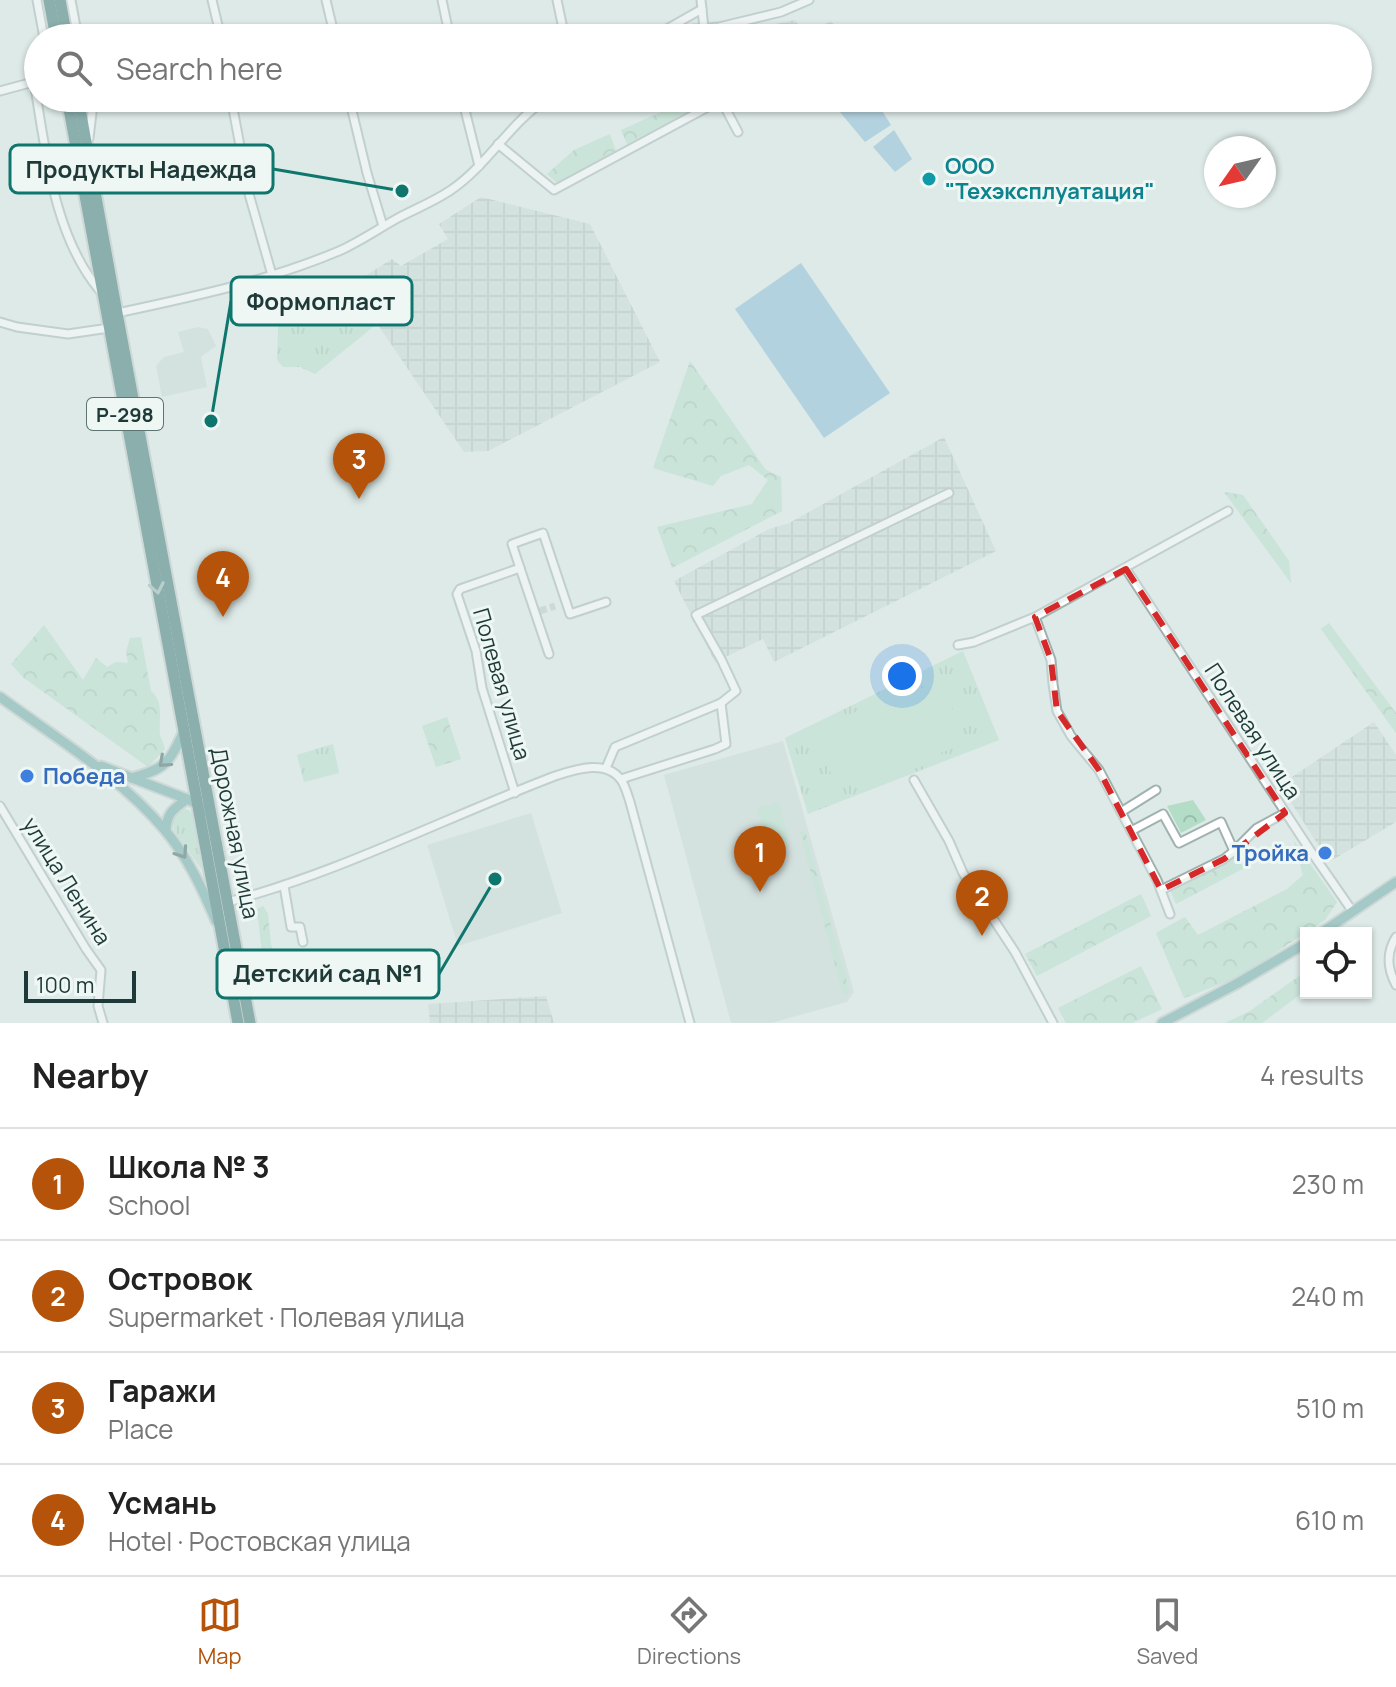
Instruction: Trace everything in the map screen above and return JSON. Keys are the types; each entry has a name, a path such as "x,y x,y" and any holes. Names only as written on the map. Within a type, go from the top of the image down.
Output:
{"highway":[{"path":"49,0 53,24"},
{"path":"60,0 64,24"},
{"name":"Р-298","path":"70,112 184,731"},
{"name":"Р-298","path":"81,112 117,313"},
{"name":"Дорожная улица","path":"117,313 250,1023"},
{"name":"Дорожная улица","path":"184,731 192,801 238,1023"}],"main road":[{"path":"0,697 87,759 166,830 201,887 223,939"},
{"path":"131,778 164,765 173,755 184,731"},
{"path":"87,759 192,801 211,815"},
{"path":"166,830 170,813 192,801"},
{"path":"1330,927 1395,887"},
{"path":"1162,1023 1300,947"}],"street":[{"path":"37,0 41,24"},
{"path":"71,0 75,24"},
{"path":"212,0 218,24"},
{"path":"326,0 332,24"},
{"path":"442,0 447,24"},
{"path":"557,0 562,24"},
{"path":"731,24 781,12 809,0"},
{"path":"702,4 703,24"},
{"path":"673,24 702,4"},
{"path":"0,91 24,85"},
{"path":"41,112 55,198 78,258 102,294"},
{"path":"87,148 92,112"},
{"path":"234,112 249,194 272,275"},
{"path":"352,112 383,226"},
{"path":"466,112 479,166"},
{"path":"117,313 246,283 343,249 451,190 479,166 529,112"},
{"path":"498,144 554,190 697,112"},
{"path":"728,112 738,132"},
{"path":"0,322 68,334 109,328"},
{"path":"690,1023 645,852 621,779 606,768 615,747 721,703 736,691 696,615 949,493"},
{"path":"958,645 974,642 1035,617 1228,511"},
{"path":"549,654 512,544 543,533 570,614 606,602"},
{"name":"Полевая улица","path":"515,793 457,594 460,589 520,568"},
{"name":"Полевая улица","path":"1126,569 1353,912"},
{"path":"555,606 566,603"},
{"path":"1035,617 1051,660 1057,711 1071,736 1099,770 1161,890 1170,914"},
{"path":"621,779 726,744 721,703"},
{"name":"Полевая улица","path":"228,902 284,886 379,851 555,776 580,768 606,768"},
{"path":"914,780 949,841 963,873 1015,952 1053,1023"},
{"path":"1121,812 1156,790"},
{"name":"улица Ленина","path":"0,806 101,970 98,1006 103,1023"},
{"path":"1161,890 1224,859 1257,828 1285,813"},
{"path":"1131,831 1163,814 1179,843 1221,822 1234,851"},
{"path":"284,886 291,927 300,927 303,942"},
{"path":"1396,937 1389,948 1388,965 1396,985"}],"highlighted area":[{"path":"1126,569 1285,813 1224,859 1161,890 1099,770 1057,711 1051,660 1035,617"}],"shaded area":[{"path":"795,20 798,24 776,24"},
{"path":"481,197 590,224 660,362 488,451 464,452 351,285 392,259 401,266 448,239 439,224"},
{"path":"198,327 208,329 216,346 201,357 207,387 162,397 156,366 164,357 184,352 178,332"},
{"path":"944,437 996,551 774,662 763,639 715,662 674,581 769,529 789,523"},
{"path":"1374,722 1396,755 1396,822 1329,862 1280,785"},
{"path":"783,741 854,992 847,1002 771,1023 731,1023 664,775"},
{"path":"531,813 562,913 458,946 427,845"},
{"path":"546,996 554,1023 430,1023 428,1004"}],"green space":[{"path":"662,112 690,112 627,144 621,130"},
{"path":"610,134 616,151 557,183 547,174 574,150"},
{"path":"332,277 347,285 373,327 315,374 300,367 283,367 277,360 279,301"},
{"path":"690,361 766,470 781,477 782,511 672,568 657,527 752,504 768,480 749,465 721,476 713,486 653,468"},
{"path":"1224,492 1243,495 1289,561 1291,583"},
{"path":"1329,623 1396,713 1396,733 1321,629"},
{"path":"44,625 83,680 96,658 107,667 116,662 128,663 126,652 130,638 141,637 151,691 158,701 160,736 165,749 148,767 24,678 11,664"},
{"path":"963,651 999,740 808,814 785,738"},
{"path":"942,681 965,744 837,790 814,727"},
{"path":"447,717 461,759 436,767 422,726"},
{"path":"333,744 339,773 304,782 297,755"},
{"path":"1193,800 1206,820 1181,833 1167,806"},
{"path":"779,802 790,847 768,852 757,808"},
{"path":"185,809 192,814 202,870 174,830 175,816"},
{"path":"805,831 850,993 843,995 800,832"},
{"path":"1294,841 1337,902 1325,920 1314,927 1300,927 1300,936 1237,978 1184,998 1156,933 1185,917 1198,935 1287,889 1303,875"},
{"path":"1241,848 1248,866 1176,904 1170,890 1228,860"},
{"path":"1141,894 1151,916 1037,976 1025,954"},
{"path":"263,906 268,914 271,944 277,961 271,971 264,971 257,909"},
{"path":"1141,966 1162,1009 1132,1023 1066,1023 1058,1008"},
{"path":"1300,975 1300,994 1262,1023 1225,1023 1250,1011"}],"water":[{"path":"840,112 883,112 891,125 865,142"},
{"path":"894,130 912,159 895,172 873,147"},
{"path":"801,263 890,393 824,438 735,309"}],"tunnel":[{"path":"540,611 555,606"}],"place":[{"name":"ООО \"Техэксплуатация\"","path":"929,179"},
{"name":"Продукты Надежда","path":"402,191"},
{"name":"Формопласт","path":"211,421"},
{"name":"Гаражи","path":"359,499"},
{"name":"Усмань","path":"223,617"},
{"name":"Победа","path":"27,776"},
{"name":"Тройка","path":"1325,853"},
{"name":"Детский сад №1","path":"495,879"},
{"name":"Школа № 3","path":"760,892"},
{"name":"Островок","path":"982,936"}]}
